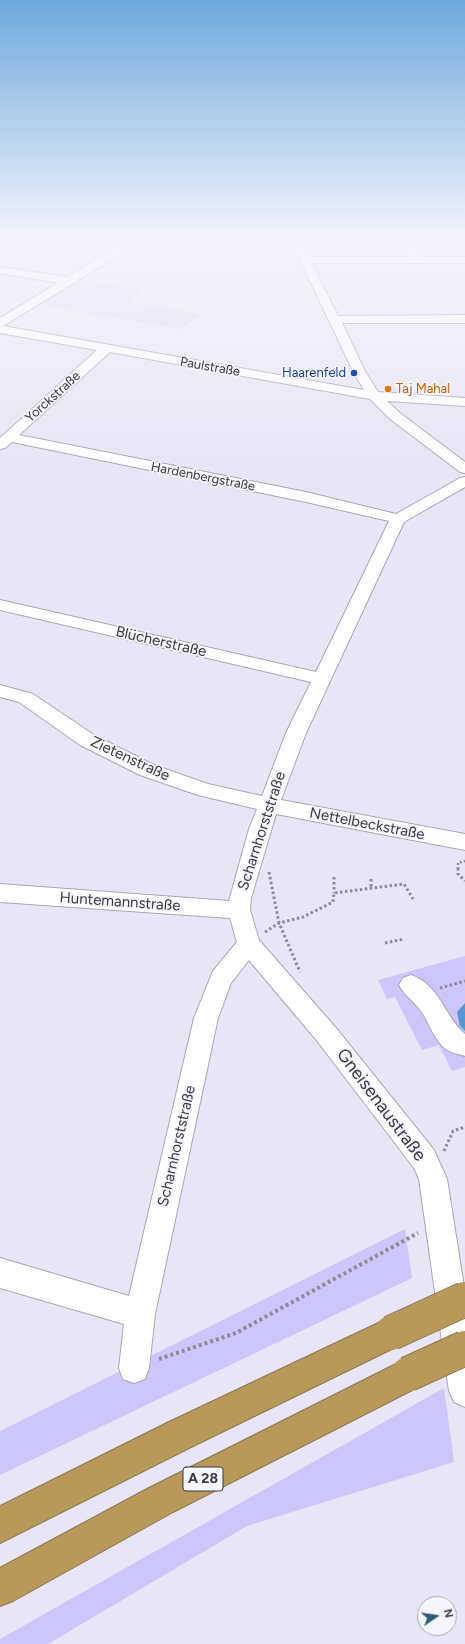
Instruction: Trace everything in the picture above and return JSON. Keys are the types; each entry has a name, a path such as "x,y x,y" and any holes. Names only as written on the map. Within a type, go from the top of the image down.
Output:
{"highway":[{"path":"0,1525 179,1435 465,1299"},
{"name":"A 28","path":"0,1588 161,1500 408,1374 465,1348"}],"street":[{"path":"0,323 15,314"},
{"path":"331,314 359,371 374,396 395,416 465,469"},
{"path":"334,320 465,318"},
{"name":"Paulstraße","path":"0,329 374,396"},
{"name":"Yorckstraße","path":"4,441 106,349"},
{"path":"374,396 465,402"},
{"name":"Hardenbergstraße","path":"4,441 306,497 398,519"},
{"path":"398,519 465,481"},
{"name":"Scharnhorststraße","path":"134,1368 140,1314 206,1018 221,978 248,944 239,910 240,898 260,828 270,805 296,733 398,519"},
{"name":"Blücherstraße","path":"0,605 321,679"},
{"name":"Zietenstraße","path":"0,691 26,698 87,740 147,770 205,790 270,805"},
{"name":"Nettelbeckstraße","path":"270,805 465,842"},
{"name":"Huntemannstraße","path":"0,893 239,910"},
{"name":"Gneisenaustraße","path":"248,944 327,1035 424,1159 433,1179 465,1391"},
{"path":"411,985 424,995 449,1035 456,1042 465,1045"},
{"path":"0,1273 140,1314"}],"path":[{"path":"465,861 458,863 458,874 465,881"},
{"path":"267,865 279,923 303,979"},
{"path":"248,944 279,923 303,917 333,902 334,877"},
{"path":"371,879 371,888"},
{"path":"334,893 404,884 413,899"},
{"path":"385,943 404,939"},
{"path":"444,1152 453,1131 465,1126"},
{"path":"134,1368 236,1333 440,1221"}],"shaded area":[{"path":"94,314 200,314 182,329"},
{"path":"465,956 465,1067 452,1071 439,1045 422,1050 395,997 387,999 378,980"},
{"path":"405,1229 412,1278 0,1475 0,1431"},
{"path":"444,1388 454,1462 247,1526 48,1644 0,1644 0,1639"}],"water":[{"path":"465,1003 465,1031 460,1026 457,1012"}],"place":[{"name":"Haarenfeld","path":"354,373"},
{"name":"Taj Mahal","path":"388,389"}]}
